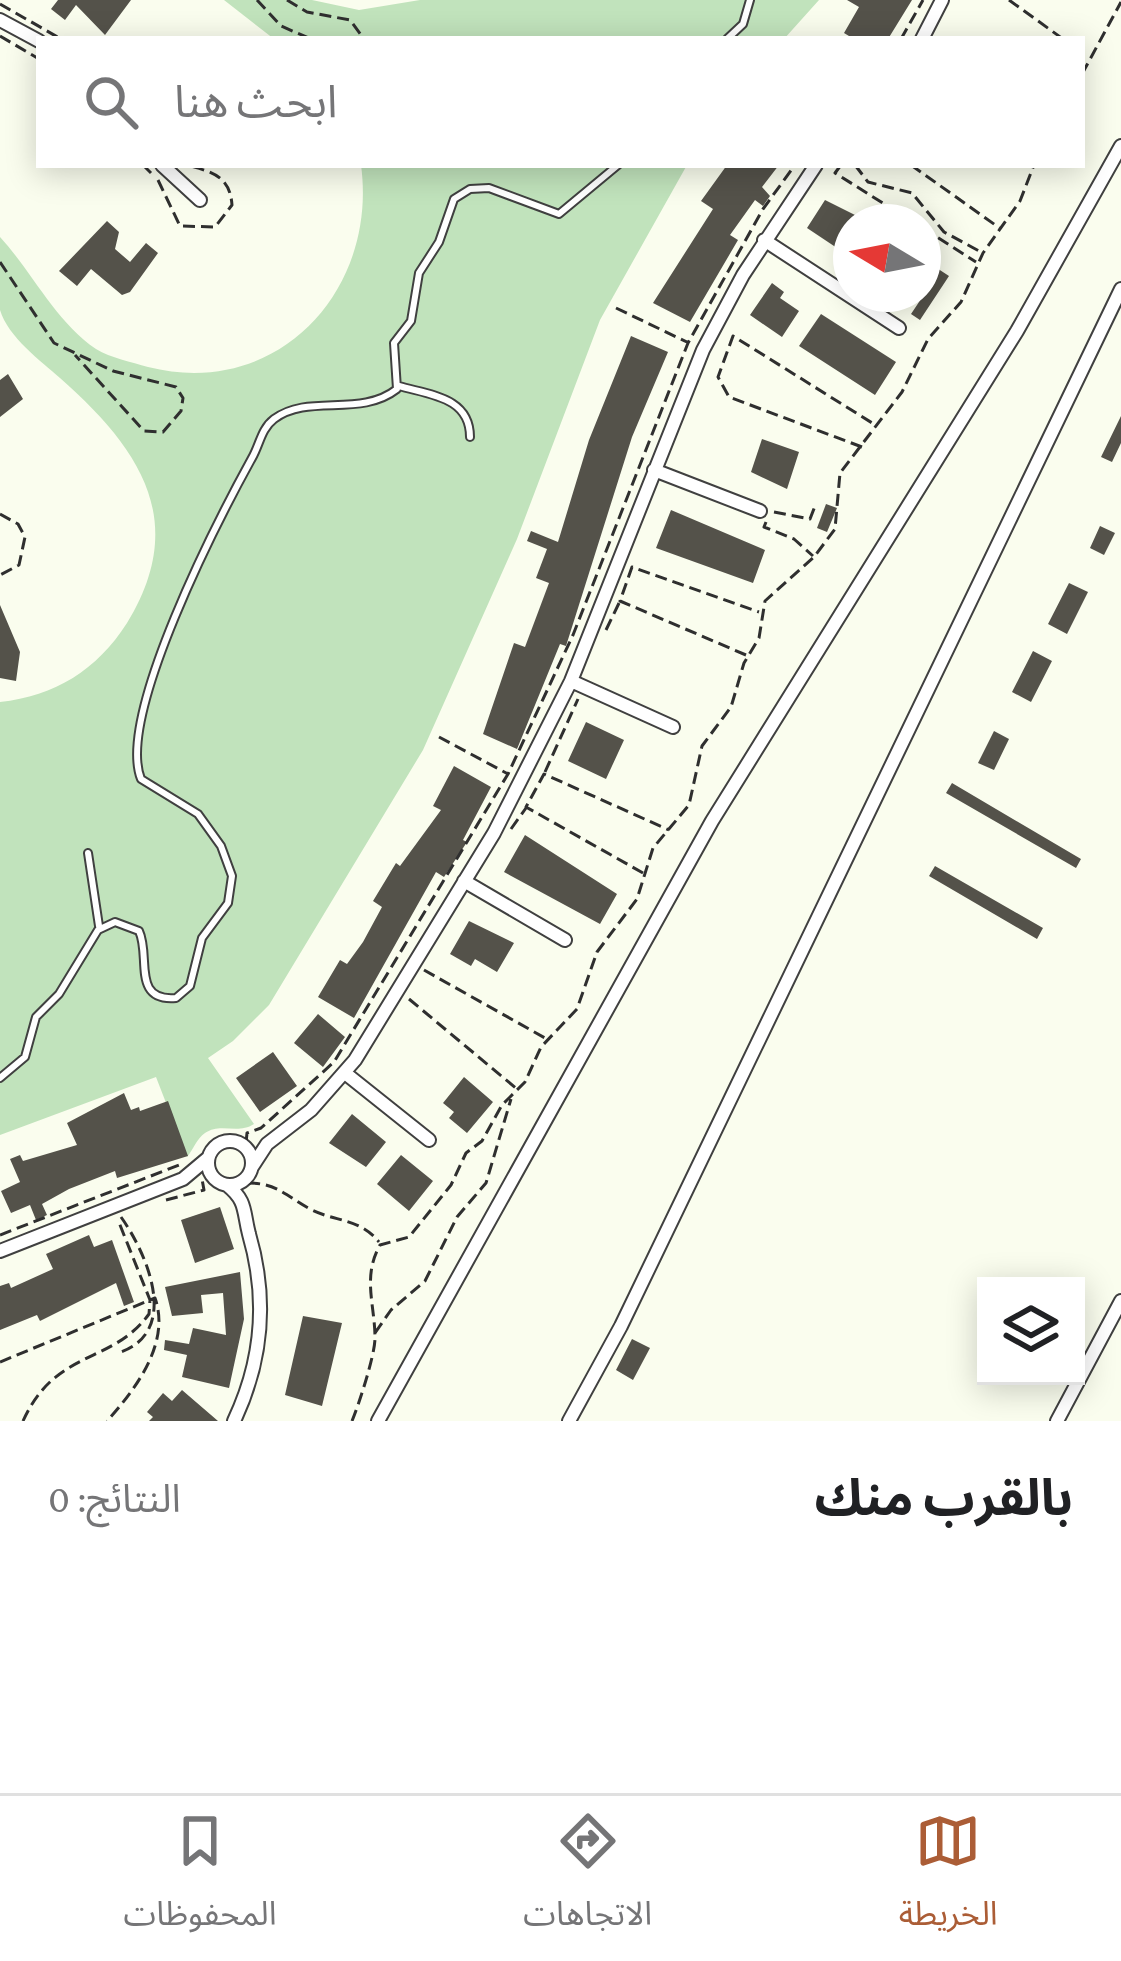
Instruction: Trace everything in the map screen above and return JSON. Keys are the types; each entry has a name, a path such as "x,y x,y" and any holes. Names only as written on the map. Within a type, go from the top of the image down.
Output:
{"street":[{"path":"924,36 942,0"},
{"path":"0,20 36,39"},
{"path":"378,1421 701,841 1017,331 1121,146"},
{"path":"165,168 200,200"},
{"path":"250,1174 272,1139 310,1110 345,1073 522,782 571,681 703,350 764,240 814,168"},
{"path":"764,240 899,328"},
{"path":"569,1421 621,1326 1121,289"},
{"path":"654,470 760,511"},
{"path":"571,681 673,728"},
{"path":"464,881 566,940"},
{"path":"345,1073 428,1140"},
{"path":"211,1174 220,1143 272,1139"},
{"path":"234,1421 253,1371 262,1319 258,1268 244,1216 251,1155 242,1143"},
{"path":"211,1174 246,1203 244,1216"},
{"path":"0,1251 183,1179 250,1174"},
{"path":"1057,1421 1121,1301"}],"lane":[{"path":"730,36 742,24 750,0"},
{"path":"398,386 394,343 415,311 419,273 439,242 454,199 470,189 489,188 564,214 594,180 613,168"},
{"path":"99,909 142,935 142,970 153,994 170,999 187,992 202,938 231,894 232,876 214,835 198,814 151,789 138,773 140,716 160,648 183,608 205,542 265,428 287,412 367,404 398,386 457,404 468,419 470,437"},
{"path":"0,1078 25,1058 36,1017 58,994 98,930 99,909 88,853"},
{"path":"98,930 115,922"}],"path":[{"path":"257,0 281,26 304,36"},
{"path":"287,0 308,12 350,20 362,36"},
{"path":"903,36 923,0"},
{"path":"1009,0 1059,36"},
{"path":"1085,69 1105,23 1121,2"},
{"path":"0,4 56,36"},
{"path":"0,36 36,57"},
{"path":"1085,54 1091,59"},
{"path":"242,1143 247,1133 261,1128 334,1062 508,774 573,635 688,343 763,209 792,168"},
{"path":"839,168 835,173 884,204"},
{"path":"857,168 868,182 912,193 944,232 983,253"},
{"path":"914,168 1000,229"},
{"path":"380,1244 410,1237 518,1090 547,1039 577,1009 597,952 627,918 653,848 689,806 705,738 731,707 759,638 761,613 770,595 814,557 838,518 839,473 864,448 908,382 928,339 961,302 977,263 1020,201 1033,168"},
{"path":"941,240 977,263"},
{"path":"0,262 26,295 38,325 75,355 144,431 163,431 182,411 183,398 176,387 75,355"},
{"path":"616,308 703,350"},
{"path":"864,448 729,397 718,377 733,336 878,426"},
{"path":"814,557 794,539 764,527 770,512 810,520 815,506"},
{"path":"0,514 18,524 25,537 19,565 0,575"},
{"path":"748,656 620,601 632,566 761,613"},
{"path":"439,737 536,789"},
{"path":"644,874 526,807 544,774 670,830"},
{"path":"518,1090 408,999 424,968 547,1039"},
{"path":"352,1421 375,1333 391,1310 425,1281 457,1217 485,1183 511,1097"},
{"path":"0,1235 192,1159 211,1174 204,1190 164,1201"},
{"path":"250,1174 306,1207 358,1223 380,1244"},
{"path":"107,1421 149,1361 159,1314 153,1299 142,1279 117,1216 135,1237 151,1275 153,1299 149,1328 121,1352"},
{"path":"375,1333 369,1291 380,1244"},
{"path":"142,1279 151,1275"},
{"path":"0,1362 153,1299"},
{"path":"23,1421 49,1379 134,1330 149,1314 153,1299"}],"green space":[{"path":"224,0 312,0 359,10 420,0 819,0 787,36 270,36"},
{"path":"361,168 685,168 600,320 517,539 423,750 269,1005 208,1058 254,1124 211,1130 187,1157 156,1077 0,1135 0,702 39,694 73,678 115,640 145,586 154,551 154,519 147,488 113,431 26,348 4,320 0,237 56,311 96,349 148,367 195,373 239,367 277,351 310,325 335,293 353,254 362,211"}],"building":[{"path":"58,0 131,0 105,35 76,5 65,20 51,9"},
{"path":"847,0 912,0 890,36 844,33 859,7"},
{"path":"725,168 777,168 762,187 770,196 763,206 755,200 730,235 738,240 690,322 653,303 713,209 701,201"},
{"path":"825,200 833,204 833,245 807,228"},
{"path":"107,221 119,232 115,249 130,262 146,243 158,253 130,292 122,295 91,269 77,286 59,271"},
{"path":"772,283 784,292 780,298 799,311 782,337 750,315"},
{"path":"821,314 896,362 875,395 799,346"},
{"path":"631,336 668,352 632,437 566,646 560,644 517,749 483,734 514,643 525,647 549,583 536,578 547,549 527,541 531,531 558,542 589,440"},
{"path":"8,374 23,399 0,417 0,380"},
{"path":"1121,416 1121,443 1112,462 1101,457"},
{"path":"762,439 799,452 787,489 751,472"},
{"path":"826,504 837,508 827,532 817,528"},
{"path":"671,510 765,550 753,583 656,548"},
{"path":"1100,526 1115,533 1104,555 1090,548"},
{"path":"1069,583 1088,592 1067,634 1048,624"},
{"path":"0,605 20,652 16,681 0,678"},
{"path":"1033,651 1052,661 1031,702 1012,692"},
{"path":"586,722 624,740 606,779 568,761"},
{"path":"994,731 1009,739 994,770 978,763"},
{"path":"454,766 491,787 463,840 467,842 444,877 436,872 354,1018 318,997 340,960 347,964 363,942 382,907 373,901 396,863 400,866 441,810 433,806"},
{"path":"952,783 1081,859 1076,868 946,793"},
{"path":"525,835 617,894 600,924 504,872"},
{"path":"935,866 1043,928 1037,939 929,876"},
{"path":"469,921 514,943 497,972 475,959 471,966 450,954"},
{"path":"318,1014 345,1037 323,1067 294,1043"},
{"path":"273,1052 297,1086 260,1112 236,1078"},
{"path":"464,1077 493,1102 467,1133 449,1118 454,1112 443,1103"},
{"path":"124,1093 131,1110 168,1101 188,1156 117,1178 115,1171 69,1189 42,1204 47,1215 36,1220 30,1205 11,1213 1,1191 20,1182 10,1159 20,1155 23,1161 77,1145 67,1123"},
{"path":"352,1114 386,1142 366,1167 329,1143"},
{"path":"401,1155 433,1181 409,1211 377,1184"},
{"path":"220,1207 234,1249 195,1263 181,1220"},
{"path":"89,1235 94,1247 112,1240 134,1302 124,1306 116,1283 40,1321 37,1315 0,1330 0,1286 9,1283 11,1288 53,1269 46,1254"},
{"path":"240,1272 244,1319 229,1388 182,1377 187,1355 164,1350 165,1340 189,1344 193,1328 226,1335 223,1293 201,1295 203,1313 172,1316 165,1287"},
{"path":"303,1316 342,1323 322,1406 285,1395"},
{"path":"632,1339 650,1348 633,1380 616,1370"},
{"path":"182,1390 218,1421 149,1421 153,1417 147,1412 163,1393 172,1401"}]}
